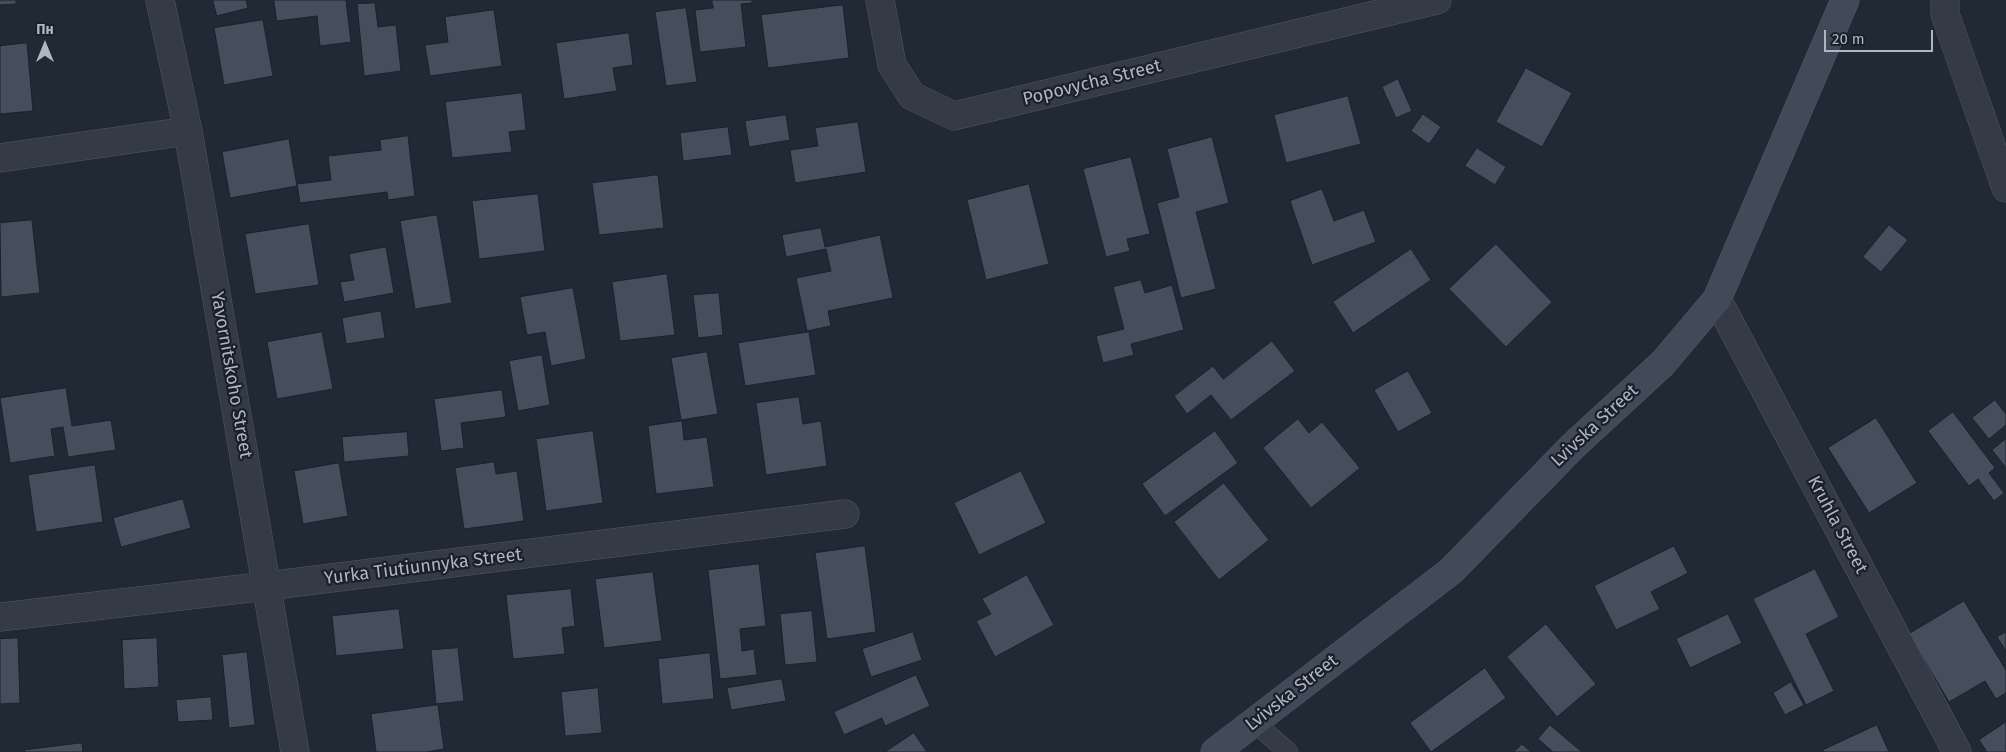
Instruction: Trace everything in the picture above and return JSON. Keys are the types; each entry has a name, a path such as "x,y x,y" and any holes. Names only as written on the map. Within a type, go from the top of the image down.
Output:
{"main road":[{"name":"Lvivska Street","path":"1215,752 1450,571 1573,446 1663,363 1717,299 1845,0"}],"street":[{"name":"Yavornitskoho Street","path":"160,0 188,131 295,752"},
{"name":"Popovycha Street","path":"880,0 892,65 912,96 954,116 1373,7 1437,0"},
{"path":"1945,0 1945,14 2006,188"},
{"path":"0,158 188,131"},
{"name":"Kruhla Street","path":"1717,299 1957,752"},
{"name":"Yurka Tiutiunnyka Street","path":"0,617 267,586 845,514"}],"lane":[{"path":"1254,722 1288,752"}],"building":[{"path":"0,0 16,0 16,4 0,5"},
{"path":"213,0 246,0 248,8 217,16"},
{"path":"274,0 346,0 351,42 320,46 317,16 277,21"},
{"path":"712,0 752,0 752,3 741,4 746,47 700,52 695,10 713,8"},
{"path":"375,3 378,27 396,25 401,71 364,76 357,4"},
{"path":"843,5 849,58 768,68 761,15"},
{"path":"686,8 697,82 666,86 655,12"},
{"path":"494,10 502,66 430,76 425,45 448,42 445,17"},
{"path":"263,20 273,76 224,85 214,28"},
{"path":"629,33 633,65 613,68 617,91 564,99 556,43"},
{"path":"27,43 33,111 0,114 0,46"},
{"path":"1526,68 1572,93 1542,147 1496,122"},
{"path":"1398,79 1412,111 1396,118 1382,87"},
{"path":"522,93 526,130 509,132 512,152 452,158 445,102"},
{"path":"1348,96 1361,144 1286,163 1274,115"},
{"path":"1423,114 1441,127 1429,144 1411,131"},
{"path":"786,115 790,140 749,147 745,121"},
{"path":"858,122 866,172 795,183 790,150 818,146 815,128"},
{"path":"728,127 732,155 683,161 680,133"},
{"path":"408,136 415,196 388,200 387,192 300,203 297,184 331,180 328,156 381,150 380,140"},
{"path":"1212,137 1229,203 1196,212 1216,289 1181,298 1157,203 1179,197 1167,149"},
{"path":"289,139 297,186 230,198 222,152"},
{"path":"1477,148 1506,167 1495,185 1465,166"},
{"path":"1131,157 1150,234 1127,239 1130,251 1106,257 1083,169"},
{"path":"658,175 664,228 599,235 592,183"},
{"path":"1029,184 1049,264 986,280 967,200"},
{"path":"1322,189 1334,221 1364,210 1376,242 1312,265 1290,201"},
{"path":"538,194 545,251 479,259 472,201"},
{"path":"437,215 452,303 415,309 400,221"},
{"path":"32,220 40,293 1,297 0,223"},
{"path":"309,224 319,285 255,294 245,234"},
{"path":"1889,225 1908,240 1881,272 1863,257"},
{"path":"821,228 825,247 880,235 893,298 828,311 831,326 807,331 796,278 831,271 826,249 786,257 782,235"},
{"path":"1496,244 1552,302 1506,347 1449,289"},
{"path":"386,247 394,293 344,302 340,282 354,280 349,254"},
{"path":"1411,249 1431,280 1353,333 1333,302"},
{"path":"667,274 675,335 620,341 612,282"},
{"path":"1141,280 1145,293 1172,285 1184,330 1131,344 1134,355 1103,363 1096,336 1124,329 1113,287"},
{"path":"573,288 586,359 551,366 545,332 527,335 520,297"},
{"path":"719,293 723,335 698,338 693,295"},
{"path":"381,311 385,338 346,344 342,318"},
{"path":"322,332 333,389 277,399 267,342"},
{"path":"809,332 816,375 745,386 738,343"},
{"path":"1272,341 1295,371 1231,420 1211,395 1187,414 1174,396 1213,366 1223,379"},
{"path":"707,352 718,414 681,420 671,358"},
{"path":"542,355 550,405 518,411 509,361"},
{"path":"1408,371 1432,413 1398,432 1374,390"},
{"path":"66,388 72,426 111,420 116,450 68,457 63,427 51,429 55,456 10,463 0,398"},
{"path":"502,390 506,417 461,423 464,448 441,451 434,399"},
{"path":"799,397 803,424 821,421 827,466 766,475 756,403"},
{"path":"1995,400 2006,414 2006,425 1989,439 1972,418"},
{"path":"1953,412 1995,468 1989,473 2004,493 1994,501 1978,479 1969,486 1928,431"},
{"path":"1876,418 1917,483 1869,513 1828,448"},
{"path":"1298,419 1309,433 1322,422 1360,468 1311,508 1263,448"},
{"path":"682,421 684,440 707,437 714,487 656,494 648,426"},
{"path":"593,431 603,503 546,511 536,439"},
{"path":"1215,431 1238,463 1165,516 1142,484"},
{"path":"407,432 409,456 344,462 342,437"},
{"path":"2006,439 2006,468 1992,450"},
{"path":"494,462 496,474 517,471 524,521 464,529 455,468"},
{"path":"339,463 348,516 303,524 294,471"},
{"path":"95,465 103,522 36,532 28,475"},
{"path":"1021,471 1046,523 979,555 954,503"},
{"path":"1224,483 1269,540 1219,580 1174,522"},
{"path":"183,499 191,528 121,547 113,518"},
{"path":"865,546 876,632 827,639 815,553"},
{"path":"1674,546 1688,573 1651,592 1660,609 1616,630 1594,586"},
{"path":"759,564 766,626 740,629 742,651 754,649 757,675 720,679 708,570"},
{"path":"1815,569 1839,617 1806,634 1834,691 1806,705 1753,599"},
{"path":"653,572 662,641 604,648 595,579"},
{"path":"1027,575 1054,625 995,657 976,621 991,614 982,599"},
{"path":"571,589 575,626 562,628 565,654 513,659 506,595"},
{"path":"1964,601 2006,670 2006,693 1996,699 1985,681 1949,702 1909,634"},
{"path":"399,609 404,649 336,656 332,616"},
{"path":"812,611 817,662 785,665 780,614"},
{"path":"1728,614 1742,643 1690,668 1676,639"},
{"path":"1546,624 1596,684 1557,717 1507,657"},
{"path":"913,632 922,660 871,677 862,649"},
{"path":"2006,632 2006,651 1997,637"},
{"path":"18,638 20,703 0,704 0,639"},
{"path":"157,638 159,687 124,689 122,640"},
{"path":"458,648 464,701 436,704 431,650"},
{"path":"247,652 255,725 229,728 222,655"},
{"path":"710,653 714,699 662,704 658,659"},
{"path":"1485,668 1506,698 1431,752 1410,723"},
{"path":"916,675 930,706 885,726 882,718 844,735 834,712"},
{"path":"782,679 786,701 731,710 727,688"},
{"path":"1791,682 1804,705 1785,715 1773,693"},
{"path":"598,688 602,733 565,736 561,692"},
{"path":"211,697 213,720 178,722 176,700"},
{"path":"438,705 444,749 427,752 376,752 371,714"},
{"path":"2006,722 2006,752 1987,752 1979,740"},
{"path":"1550,725 1582,752 1553,752 1538,739"},
{"path":"1877,725 1889,752 1824,752 1823,750"},
{"path":"914,733 927,752 885,752"},
{"path":"82,743 83,752 25,752 25,750"},
{"path":"1522,744 1531,752 1514,752"}]}
